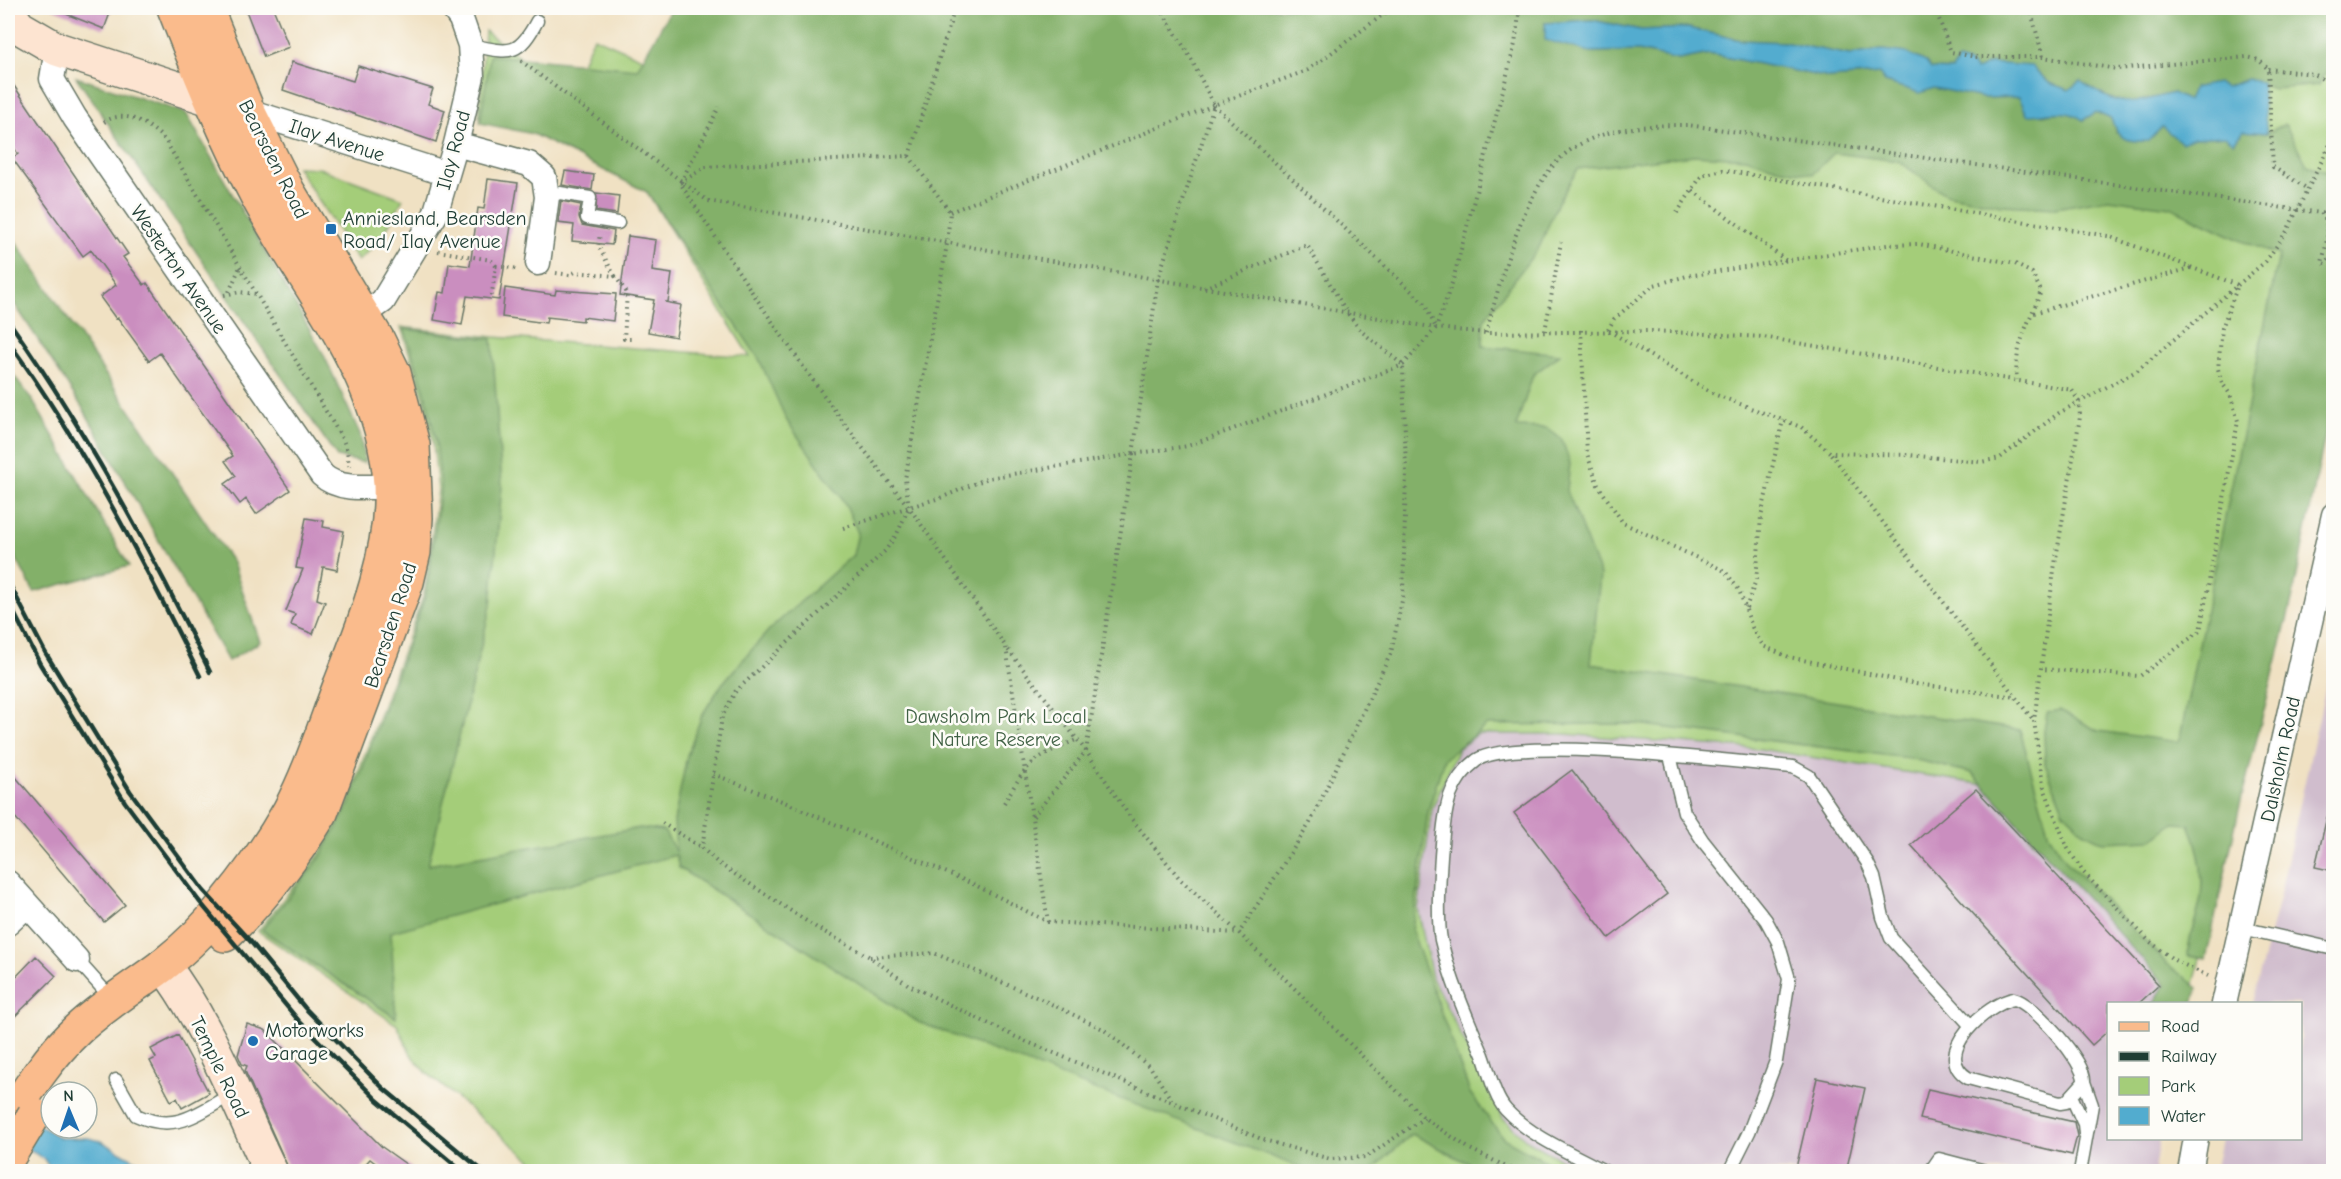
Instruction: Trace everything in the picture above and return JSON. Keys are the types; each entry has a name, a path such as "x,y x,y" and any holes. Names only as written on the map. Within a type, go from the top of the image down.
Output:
{"main road":[{"name":"Bearsden Road","path":"20,1114 61,1076 91,1042 168,972 219,911 267,847 290,808 324,766 405,591 414,552 416,518 413,445 394,373 350,323 260,201 210,99 174,8"},
{"name":"Bearsden Road","path":"206,8 248,111 350,323 386,454 390,486 384,551 324,766"},
{"name":"Bearsden Road","path":"8,1158 20,1114 45,1065 78,1029 113,1000 168,972"}],"street":[{"name":"Ilay Road","path":"350,323 383,302 435,215 456,144 472,76 470,45 461,19 453,8"},
{"path":"11,22 57,49"},
{"name":"Ilay Avenue","path":"57,49 447,174"},
{"name":"Westerton Avenue","path":"57,49 52,79 86,134 322,476 341,485"},
{"path":"456,144 529,164 544,177 547,197 537,268"},
{"path":"341,485 390,486"},
{"name":"Dalsholm Road","path":"2227,993 2334,515"},
{"path":"8,884 77,960"},
{"path":"8,923 27,905"},
{"name":"Temple Road","path":"168,972 198,1019 271,1172"},
{"path":"2190,1172 2196,1140"}],"lane":[{"path":"470,45 508,52 526,41 537,21"},
{"path":"547,197 560,194 590,198 587,218 618,223"},
{"path":"1606,1172 1522,1124 1504,1108 1463,1008 1442,940 1439,899 1445,819 1450,796 1462,774 1479,759 1499,752 1526,748 1670,756 1792,767 1809,776 1870,870 1891,938 1971,1026"},
{"path":"1670,756 1684,812 1703,841 1766,921 1778,942 1789,979 1776,1061 1749,1132 1729,1172"},
{"path":"2242,928 2334,949"},
{"path":"77,960 113,1000"},
{"path":"2080,1172 2092,1105 2084,1082 2084,1071 2079,1061 2027,1004 2014,999 1999,1003 1971,1026 1956,1046 1957,1068 1961,1074 2060,1103 2072,1098 2084,1082"},
{"path":"116,1080 136,1115 171,1124 181,1123 233,1094"},
{"path":"2072,1098 2084,1124 2086,1138"},
{"path":"1930,1172 1939,1159 1989,1172"}],"path":[{"path":"909,156 955,8"},
{"path":"1160,8 1189,55 1214,105 1424,303 1436,328"},
{"path":"950,212 1214,105 1308,70 1392,8"},
{"path":"843,528 943,497 988,478 1188,446 1403,365 1436,328 1453,280 1515,44 1520,8"},
{"path":"1935,8 1951,52 1975,57 2043,57 2117,69 2247,57 2259,60 2268,69 2314,74 2334,86"},
{"path":"2030,8 2043,57"},
{"path":"508,52 680,183 708,201 1436,328 1486,333 1608,330 1763,338 2072,390 2079,402 2080,417 2054,570 2034,721 2043,785 2067,847 2083,872 2148,940 2174,960 2227,993"},
{"path":"2268,69 2273,168 2306,188"},
{"path":"1032,819 1086,751 1134,454 1158,279 1214,105"},
{"path":"680,183 719,107"},
{"path":"86,134 110,118 119,116 136,119 152,128 165,140 343,440 349,462 341,485"},
{"path":"1486,333 1508,257 1541,182 1568,152 1599,136 1628,129 1688,125 2296,208 2320,213 2325,217 2327,232 2322,263 2326,264 2334,253"},
{"path":"1831,453 1908,455 1981,462 2000,458 2059,413 2138,370 2266,261 2287,231 2296,208 2334,136"},
{"path":"680,183 705,167 909,156"},
{"path":"702,848 722,717 735,692 885,551 897,534 909,507 905,479 947,244 950,212 909,156"},
{"path":"1677,213 1702,175 1723,170 2108,236 2238,285"},
{"path":"680,183 780,336 852,437 909,507 1006,647 1086,751 1131,818 1181,880 1239,933 1424,1118 1470,1149 1517,1172"},
{"path":"1693,191 1788,262"},
{"path":"1545,331 1561,242"},
{"path":"1204,288 1307,245 1346,311 1361,331 1403,365 1406,473 1403,596 1391,653 1310,823 1239,933"},
{"path":"1608,330 1614,318 1654,285 1687,276 1887,245 1929,246 2015,264 2032,273 2041,291 2019,343 2015,364 2017,380"},
{"path":"598,246 627,293 624,339 635,339"},
{"path":"441,252 491,260 495,266 491,299"},
{"path":"495,266 537,268 570,275 575,272 615,276"},
{"path":"206,308 228,292 240,267"},
{"path":"2033,313 2193,268"},
{"path":"2041,669 2140,676 2200,631 2238,421 2230,394 2222,383 2218,369 2222,328 2238,285"},
{"path":"228,292 256,294"},
{"path":"1581,330 1587,454 1598,485 1623,523 1725,571 1739,590 1752,627 1763,646 1789,657 1916,684 2016,698"},
{"path":"1608,330 1714,394 1801,427 1831,453 2034,721"},
{"path":"1746,609 1756,580 1761,517 1783,420"},
{"path":"1006,647 1048,922"},
{"path":"1004,802 1024,769 1038,756 1076,740"},
{"path":"713,774 782,801 975,885 1048,922 1239,933"},
{"path":"662,823 817,928 870,957 909,985 1018,1038 1263,1140 1330,1159 1366,1157 1424,1118"},
{"path":"870,957 934,953 1105,1029 1150,1068 1172,1101"}],"shaded area":[{"path":"2333,654 2333,1171 2214,1172 2221,1140 2302,1140 2302,1002 2252,1002 2279,899"},
{"path":"1636,724 1972,773 2165,985 2155,1002 2107,1002 2107,1140 2159,1140 2154,1171 1563,1171 1503,1138 1470,1093 1412,931 1428,812 1444,759 1487,725"}],"green space":[{"name":"Dawsholm Park Local Nature Reserve","path":"672,8 2333,8 2333,67 2323,76 2319,85 2274,89 2247,79 2188,101 2173,93 2125,102 2105,96 2080,81 2069,90 2049,83 2032,66 1976,70 1931,69 1926,62 1907,53 1882,50 1850,55 1783,42 1740,40 1689,28 1641,30 1592,20 1545,23 1590,52 1639,51 1678,60 1709,54 1830,78 1879,74 1920,92 1934,88 1983,98 2019,97 2026,106 2043,115 2064,112 2083,120 2096,112 2111,119 2116,132 2162,127 2194,138 2226,136 2234,143 2243,131 2267,133 2285,124 2307,165 2333,174 2333,396 2292,600 2240,805 2206,959 2188,956 2202,887 2200,859 2189,824 2174,823 2152,840 2103,842 2085,833 2064,812 2045,764 2044,731 2047,713 2060,710 2098,731 2179,742 2279,255 2242,241 2170,207 2109,199 2055,208 2002,205 1945,194 1898,161 1834,153 1813,174 1777,168 1746,158 1694,155 1578,169 1558,202 1540,246 1484,320 1483,346 1560,354 1533,375 1516,427 1547,428 1562,440 1570,463 1567,491 1600,575 1591,664 2020,730 2049,835 2067,862 2166,963 2198,988 2193,1002 2155,1002 2165,984 1972,773 1908,758 1636,724 1487,725 1444,759 1428,812 1412,931 1470,1093 1503,1138 1563,1171 1483,1171 1412,1134 1371,1171 1310,1171 918,1022 679,868 676,855 391,932 396,1018 262,930 320,858 350,803 426,594 441,487 436,442 425,392 404,329 492,339 502,486 491,605 428,865 640,828 664,831 676,852 674,821 687,756 702,715 722,684 769,630 853,555 858,533 846,505 787,421 759,359 647,192 533,134 480,123 490,55 637,69"},
{"name":"Dawsholm Park Local Nature Reserve","path":"686,8 2333,8 2333,387 2191,997 2032,831 2024,791 1760,749 1564,734 1478,734 1458,749 1432,809 1418,909 1432,978 1503,1118 1525,1139 1581,1171 544,1171 427,1073 412,1056 397,1025 258,931 318,856 347,803 424,594 438,490 433,443 423,396 401,327 494,337 750,357 647,192 533,134 479,117 485,31 568,93 594,37 656,64"},
{"path":"76,77 186,113 323,353 360,434 365,463 337,457"},
{"path":"297,167 319,168 403,199 381,239 358,261"},
{"path":"8,230 233,563 260,642 228,661 82,407 8,294"},
{"path":"8,368 31,398 129,566 34,592 8,543"}],"water":[{"path":"1592,20 1641,30 1689,28 1740,40 1783,42 1850,55 1882,50 1907,53 1926,62 1931,69 1952,70 1958,60 1970,64 1976,70 1991,63 2032,66 2049,83 2069,90 2080,81 2105,96 2124,102 2145,100 2173,93 2188,101 2193,88 2217,83 2226,87 2247,79 2261,82 2267,133 2243,131 2234,143 2225,136 2194,138 2182,143 2162,127 2148,141 2134,141 2120,135 2111,119 2096,112 2083,120 2063,113 2027,115 2019,97 1983,98 1934,88 1920,93 1885,82 1879,74 1830,78 1709,54 1678,60 1639,51 1590,52 1545,40 1545,23"},
{"path":"16,1111 39,1125 39,1140 101,1141 155,1171 52,1171 44,1159 8,1136"}],"building":[{"path":"51,8 112,8 104,29"},
{"path":"245,8 273,8 289,47 264,57"},
{"path":"292,62 353,81 358,66 433,89 428,104 445,110 436,142 283,90"},
{"path":"8,77 128,254 123,257 144,285 147,283 290,490 256,514 246,499 240,504 225,484 236,476 225,461 233,456 160,353 149,361 100,297 116,285 91,250 83,256 12,158 18,154 8,139"},
{"path":"565,171 594,175 592,190 562,185"},
{"path":"488,179 518,183 499,300 467,296 462,325 434,320 439,292 445,293 449,263 470,266 478,208 484,209"},
{"path":"596,193 619,196 617,214 596,211"},
{"path":"561,201 581,205 579,217 582,225 614,231 612,245 572,241 574,225 558,223"},
{"path":"628,236 656,240 652,271 672,274 668,302 665,302 681,305 676,337 648,332 654,300 620,295"},
{"path":"505,288 555,295 556,290 616,294 613,321 583,317 583,321 547,317 546,323 502,317"},
{"path":"306,518 324,521 323,527 344,531 337,570 323,567 317,599 325,602 313,634 291,625 295,614 286,611 303,569 296,568"},
{"path":"8,768 125,905 104,922 8,809"},
{"path":"1572,770 1667,894 1609,938 1514,813"},
{"path":"1976,789 2159,985 2140,1002 2107,1002 2107,1032 2092,1045 1911,845"},
{"path":"2327,817 2334,817 2334,871 2315,867"},
{"path":"36,956 56,976 8,1023 8,985"},
{"path":"247,1024 265,1030 382,1147 417,1172 387,1172 370,1159 360,1170 354,1172 290,1172 245,1071 247,1066 242,1064 238,1055"},
{"path":"178,1035 209,1093 182,1108 177,1098 171,1101 150,1061 156,1058 151,1049"},
{"path":"1817,1078 1865,1088 1846,1172 1795,1172"},
{"path":"1928,1089 2074,1122 2077,1136 2072,1155 1920,1119"}],"railway":[{"path":"8,320 64,404 116,491 165,581 210,672"},
{"path":"8,341 87,462 134,547 200,676"},
{"path":"8,581 45,652 130,791 203,890 251,942 305,1008 383,1088 484,1172"},
{"path":"8,601 40,664 125,802 199,901 299,1021 377,1100 463,1172"}],"place":[{"name":"Anniesland, Bearsden Road/ Ilay Avenue","path":"331,229"},
{"name":"Motorworks Garage","path":"253,1041"}]}
